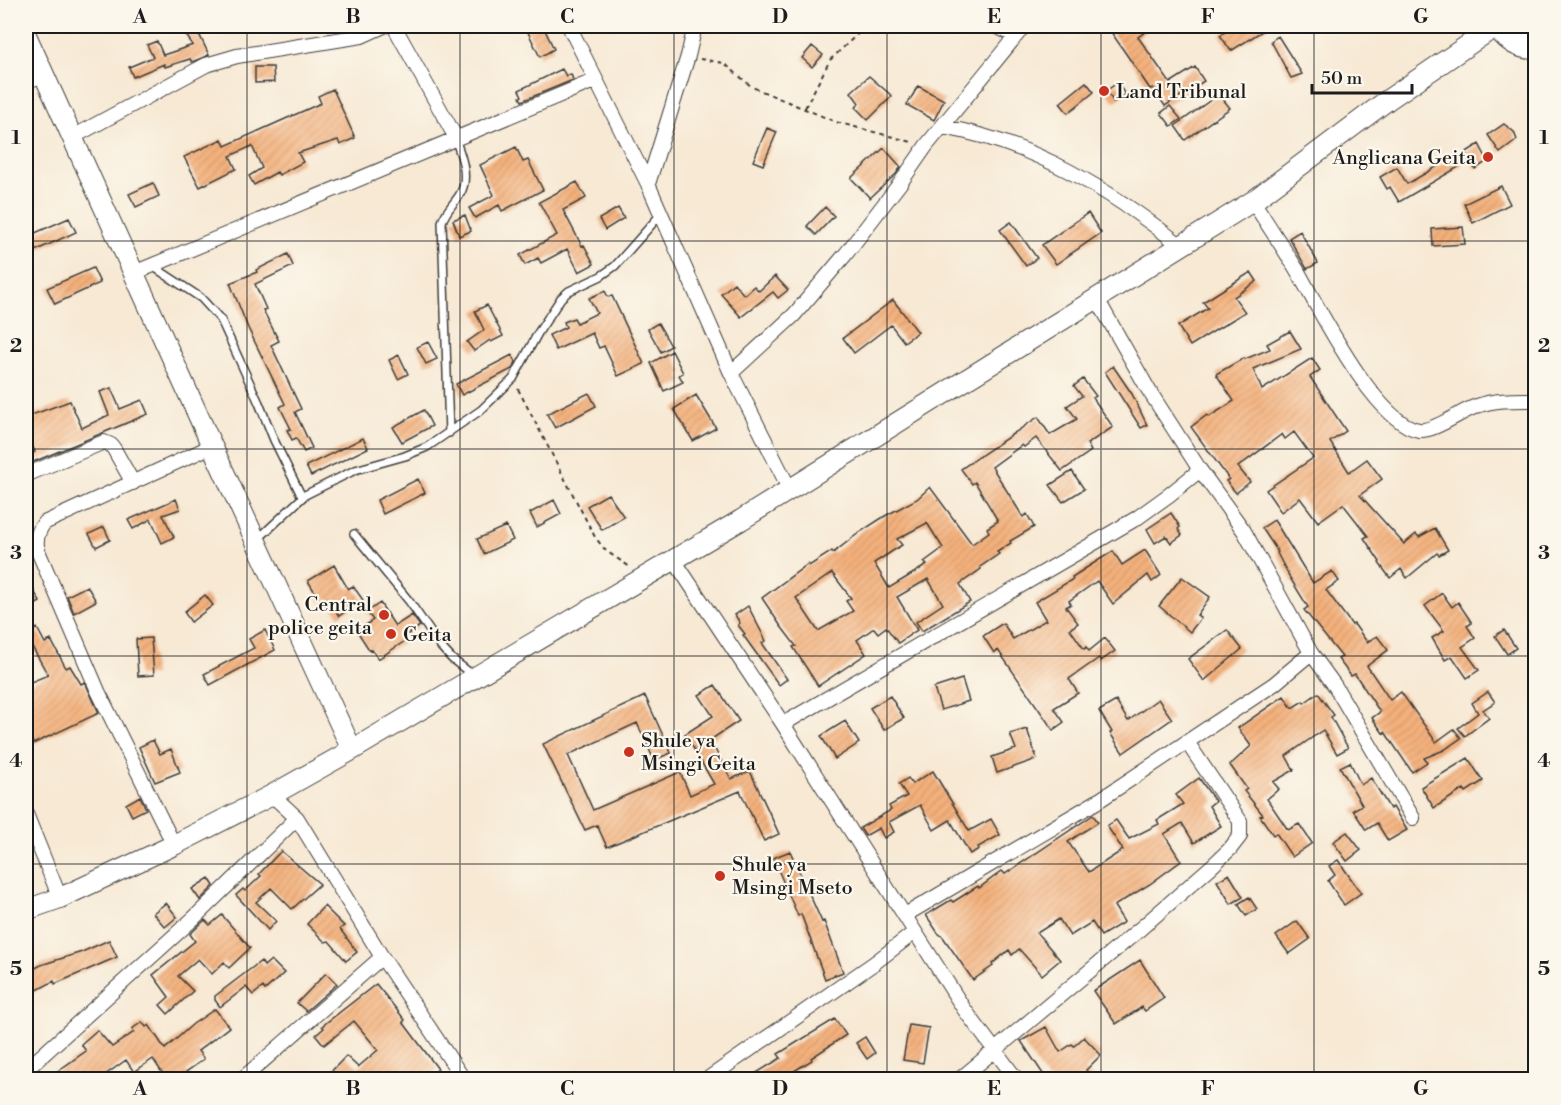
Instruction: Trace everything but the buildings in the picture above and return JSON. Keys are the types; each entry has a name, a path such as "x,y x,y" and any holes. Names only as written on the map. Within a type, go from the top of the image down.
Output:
{"highway":[{"path":"1497,26 1516,43 1536,46"}],"street":[{"path":"71,138 206,65 237,56 362,36 384,26"},
{"path":"394,26 455,138"},
{"path":"569,26 648,184 731,373 790,490"},
{"path":"648,184 688,56 695,26"},
{"path":"731,373 794,315 894,191 926,146 1020,31 996,26"},
{"path":"26,910 60,898 174,845 272,795 674,560 1253,201 1389,99 1497,26"},
{"path":"26,35 71,138 142,269 212,446 352,750"},
{"path":"26,82 44,74"},
{"path":"142,269 596,80"},
{"path":"943,127 987,137 1048,160 1096,185 1180,245"},
{"path":"1253,201 1360,378 1380,403 1408,427 1426,430 1466,410 1498,401 1536,400"},
{"path":"1096,297 1148,389 1200,470 1244,531 1311,653 1335,686 1413,818"},
{"path":"26,475 104,442 111,445 133,483"},
{"path":"174,845 98,691 37,546 39,532 44,523 212,446"},
{"path":"783,723 1137,518 1200,470"},
{"path":"674,560 783,723 964,1009 1017,1080"},
{"path":"905,915 1098,801 1274,684 1311,653"},
{"path":"959,1080 1140,929 1212,866 1240,836 1239,821 1187,742"},
{"path":"272,795 297,818 456,1076"},
{"path":"26,813 60,898"},
{"path":"26,1070 194,918 297,818"},
{"path":"706,1080 873,964 915,932"},
{"path":"241,1080 382,957"}],"lane":[{"path":"449,433 442,222 445,213 461,193 464,184 463,167 455,138"},
{"path":"256,542 302,497 323,484 355,470 405,456 427,447 481,410 513,379 538,333 561,298 568,291 601,276 615,266 661,214"},
{"path":"142,269 201,298 221,320 302,497"},
{"path":"354,534 409,601 441,647 452,659 476,677"}],"path":[{"path":"806,108 830,60 866,26"},
{"path":"688,56 724,63 752,87 836,122 926,146"},
{"path":"513,379 595,537 606,551 645,576"}],"place":[{"name":"Land Tribunal","path":"1104,91"},
{"name":"Anglicana Geita","path":"1488,157"},
{"name":"Central police geita","path":"384,615"},
{"name":"Geita","path":"391,634"},
{"name":"Shule ya Msingi Geita","path":"629,752"},
{"name":"Shule ya Msingi Mseto","path":"720,876"}]}
